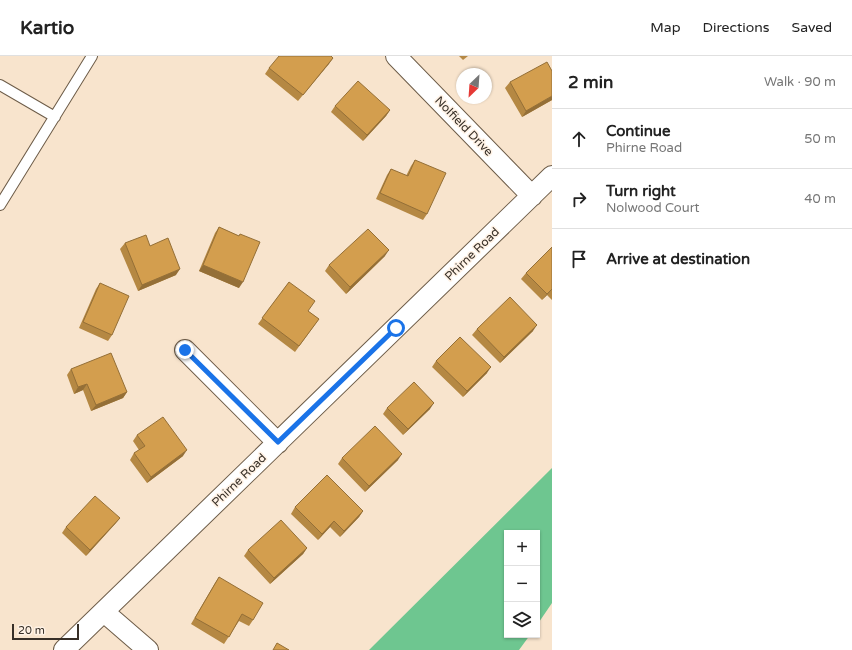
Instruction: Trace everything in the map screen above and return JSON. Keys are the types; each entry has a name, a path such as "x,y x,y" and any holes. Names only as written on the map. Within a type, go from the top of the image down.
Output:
{"street":[{"name":"Nolfield Drive","path":"396,56 532,196"},
{"name":"Phirne Road","path":"64,650 552,176"},
{"path":"185,350 278,442"},
{"path":"104,612 148,650"}],"lane":[{"path":"0,205 92,56"},
{"path":"0,85 54,117"}],"green space":[{"path":"552,468 552,603 540,621 540,530 504,530 504,638 528,638 519,650 369,650"}],"building":[{"path":"279,56 331,56 333,58 303,95 269,68"},
{"path":"547,62 552,71 552,96 526,111 510,82"},
{"path":"358,81 390,110 367,135 335,106"},
{"path":"415,160 446,173 427,214 380,193 391,169 408,176"},
{"path":"219,227 239,236 240,234 260,242 243,282 203,265"},
{"path":"368,229 389,250 350,287 329,265"},
{"path":"146,235 150,246 168,238 180,269 142,285 125,243"},
{"path":"552,247 552,289 547,294 526,273"},
{"path":"289,282 315,301 308,311 319,319 299,346 262,318"},
{"path":"100,283 129,296 112,335 83,322"},
{"path":"510,297 537,325 504,357 477,329"},
{"path":"460,337 491,367 467,391 436,361"},
{"path":"111,353 127,392 96,405 87,384 78,387 71,369"},
{"path":"414,382 434,403 408,429 387,408"},
{"path":"163,417 187,450 151,477 134,453 145,446 137,435"},
{"path":"375,426 402,454 369,486 342,458"},
{"path":"327,475 363,511 344,531 334,521 322,534 295,507"},
{"path":"95,496 120,518 90,550 66,527"},
{"path":"281,520 307,548 274,578 248,550"},
{"path":"219,577 263,603 253,620 242,614 229,637 195,618"},
{"path":"277,643 289,650 273,650"}],"route":[{"path":"185,350 278,442 396,328"}]}
